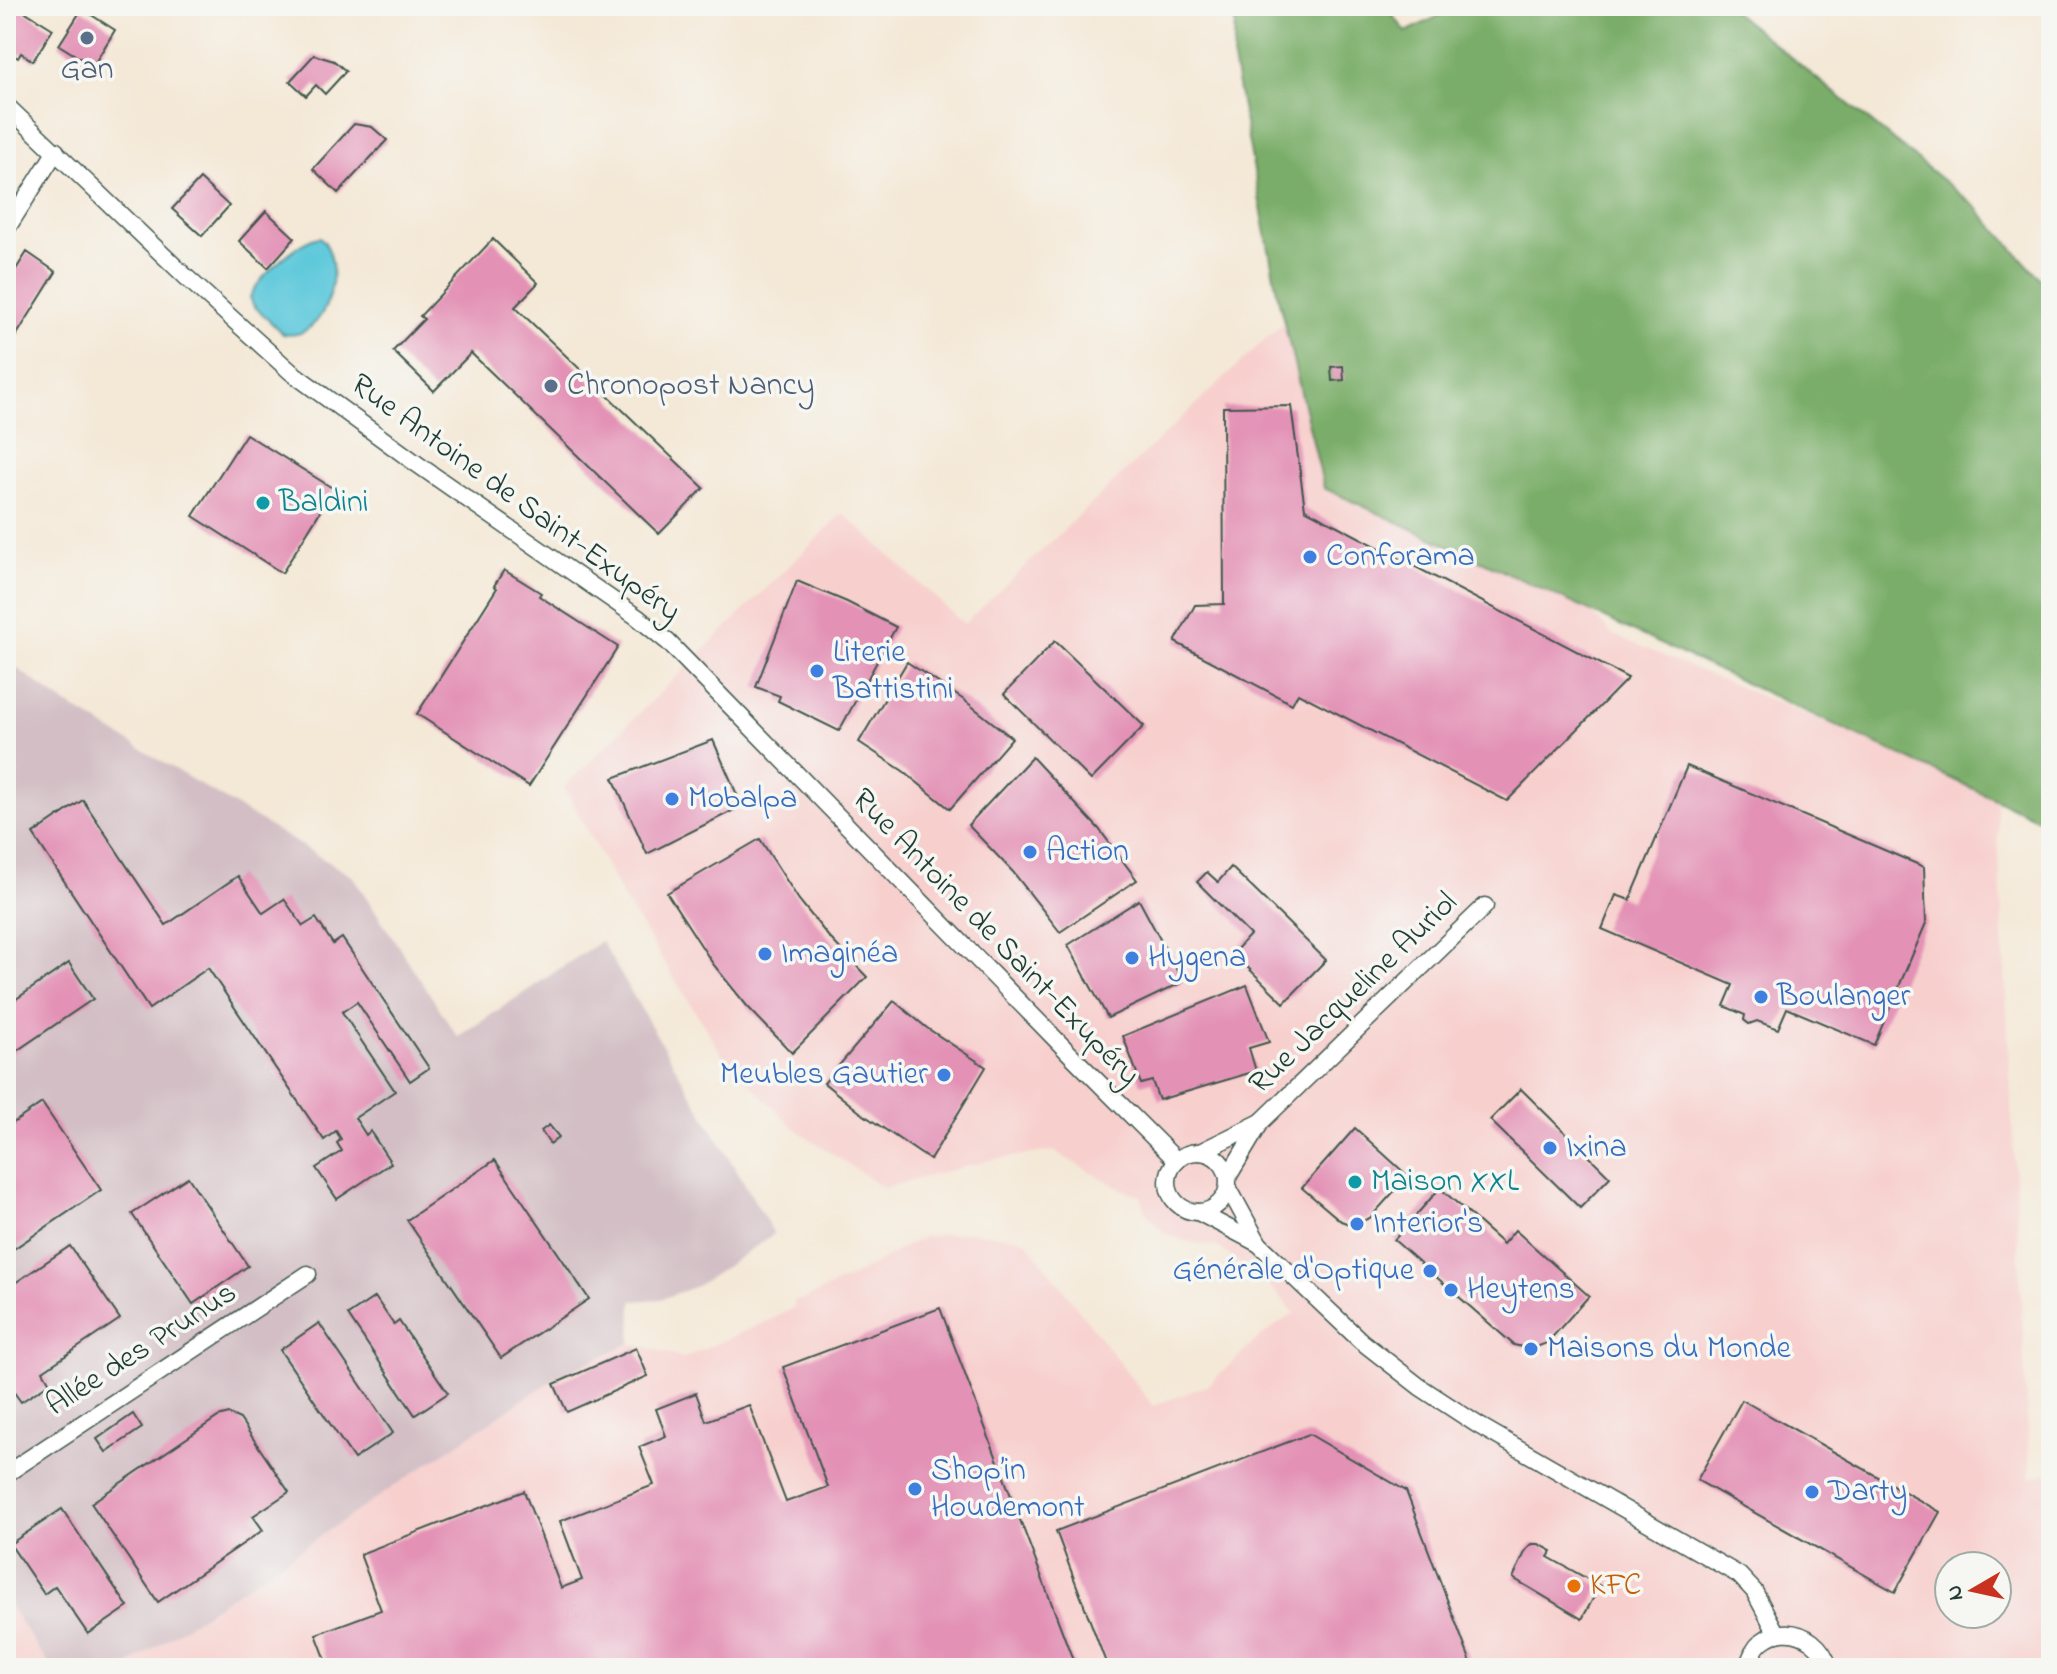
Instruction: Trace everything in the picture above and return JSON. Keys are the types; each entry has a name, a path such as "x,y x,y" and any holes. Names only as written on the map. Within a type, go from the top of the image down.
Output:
{"street":[{"name":"Rue Antoine de Saint-Exupéry","path":"6,105 185,276 291,372 668,642 1177,1161"},
{"path":"6,230 56,151"},
{"name":"Rue Jacqueline Auriol","path":"1228,1182 1261,1122 1485,906"},
{"name":"Rue Jacqueline Auriol","path":"1200,1152 1261,1122"},
{"path":"1259,1244 1223,1166 1216,1158 1200,1152 1183,1156 1177,1161 1169,1174 1171,1193 1182,1207 1198,1212 1259,1244 1361,1341 1420,1387 1478,1425 1739,1575 1757,1596 1777,1634"},
{"path":"1198,1212 1217,1205 1228,1182"},
{"name":"Allée des Prunus","path":"6,1474 308,1274"},
{"path":"1748,1668 1754,1650 1768,1637 1789,1632 1811,1639 1826,1656 1829,1668"}],"shaded area":[{"path":"1294,312 1613,635 1996,793 2030,1478 2051,1472 2051,1668 124,1668 557,1377 631,1343 684,1358 772,1319 795,1307 793,1302 857,1274 922,1237 968,1232 1018,1238 1027,1242 1153,1406 1208,1385 1262,1335 1295,1313 1271,1287 1218,1247 1185,1241 1164,1233 1146,1213 1141,1196 1121,1189 1053,1151 991,1160 884,1188 794,1128 723,1056 623,897 564,787 843,513 964,624"},
{"path":"6,660 57,698 353,877 458,1037 601,941 774,1234 697,1286 661,1299 632,1301 631,1343 557,1377 124,1668 51,1668 6,1601"},
{"path":"6,1601 51,1668 6,1668"}],"green space":[{"path":"1236,6 1386,6 1406,32 1459,6 1727,6 1976,207 2051,291 2051,825 1324,488 1278,297 1233,60"}],"water":[{"path":"320,237 328,249 332,264 328,299 311,326 298,333 283,334 253,305 250,297 280,261 301,245"}],"building":[{"path":"12,6 53,29 33,61 21,53 18,58 6,51 6,16"},
{"name":"Gan","path":"82,9 115,30 93,66 59,45"},
{"path":"314,55 334,61 346,71 325,94 316,85 306,96 290,81"},
{"path":"354,124 372,127 387,140 338,193 313,169"},
{"path":"200,179 229,206 202,236 172,209"},
{"path":"266,211 295,238 268,268 239,241"},
{"name":"Chronopost Nancy","path":"493,239 538,283 515,307 704,488 659,534 471,353 434,391 393,351 424,319 420,316"},
{"path":"27,252 56,272 16,336 13,335 6,351 6,285"},
{"path":"1343,366 1344,380 1332,381 1331,367"},
{"name":"Conforama","path":"1291,406 1305,509 1628,678 1507,801 1298,693 1292,704 1175,642 1195,605 1224,604 1223,407"},
{"name":"Baldini","path":"246,434 334,489 282,573 193,516"},
{"path":"504,570 618,647 529,786 417,714 497,588 494,586"},
{"name":"Literie Battistini","path":"797,581 896,627 839,731 778,701 780,696 756,687"},
{"path":"1055,641 1144,726 1091,780 1004,694"},
{"path":"907,662 964,700 1012,738 950,809 903,771 859,742"},
{"name":"Mobalpa","path":"713,740 742,806 647,854 613,778"},
{"path":"1032,757 1099,829 1137,880 1060,932 1013,872 968,825"},
{"path":"1687,766 1924,867 1926,923 1874,1045 1787,1008 1778,1029 1757,1021 1749,1024 1744,1020 1745,1015 1724,1006 1733,985 1602,929 1616,895 1630,900"},
{"path":"83,800 166,925 238,876 263,913 284,899 303,926 316,918 333,944 342,938 429,1068 410,1081 357,1002 342,1012 395,1091 355,1118 366,1135 370,1131 391,1163 337,1199 316,1168 342,1151 337,1143 341,1139 336,1131 324,1140 208,968 149,1009 33,834"},
{"name":"Imaginéa","path":"760,839 799,900 867,977 792,1053 747,1006 713,964 667,893"},
{"path":"1231,867 1326,960 1284,1003 1233,953 1250,935 1197,882 1207,872 1218,882"},
{"name":"Hygena","path":"1139,900 1183,982 1108,1018 1068,945"},
{"path":"69,963 93,999 6,1058 6,1006"},
{"path":"1247,985 1269,1042 1249,1048 1256,1071 1159,1100 1152,1081 1141,1084 1123,1036"},
{"path":"894,1001 927,1028 986,1067 930,1160 861,1113 824,1083"},
{"name":"Ixina","path":"1521,1089 1610,1177 1580,1208 1490,1120"},
{"path":"42,1103 101,1190 6,1254 6,1128"},
{"path":"549,1125 559,1137 550,1144 541,1131"},
{"name":"Maison XXL","path":"1355,1128 1408,1176 1370,1218 1352,1225 1341,1221 1302,1188"},
{"path":"495,1160 589,1299 501,1358 407,1220"},
{"path":"188,1177 248,1266 193,1304 132,1214"},
{"path":"1440,1188 1503,1244 1515,1230 1589,1296 1547,1343 1531,1349 1514,1345 1394,1240"},
{"path":"70,1246 120,1319 43,1371 50,1383 21,1402 6,1381 6,1289"},
{"path":"375,1297 394,1325 399,1321 448,1393 415,1415 348,1315"},
{"name":"Shop’in Houdemont","path":"940,1308 1076,1668 329,1668 316,1634 381,1610 360,1554 524,1491 561,1588 582,1580 560,1521 654,1485 639,1447 666,1436 656,1409 696,1393 706,1421 749,1405 786,1502 828,1487 783,1367"},
{"path":"319,1323 393,1433 354,1459 280,1350"},
{"path":"636,1348 648,1376 567,1412 554,1384"},
{"name":"Darty","path":"1742,1400 1940,1512 1895,1592 1697,1480"},
{"path":"133,1414 142,1428 106,1452 97,1439"},
{"path":"229,1414 240,1419 289,1492 253,1516 263,1530 158,1602 91,1503 218,1417"},
{"path":"1309,1434 1406,1491 1473,1668 1108,1668 1056,1531"},
{"path":"62,1509 128,1607 88,1634 55,1586 44,1594 10,1544"},
{"path":"1532,1544 1552,1551 1548,1557 1600,1586 1582,1619 1513,1578"}],"place":[{"name":"Gan","path":"87,38"},
{"name":"Chronopost Nancy","path":"551,386"},
{"name":"Baldini","path":"263,503"},
{"name":"Conforama","path":"1310,557"},
{"name":"Literie Battistini","path":"817,671"},
{"name":"Mobalpa","path":"672,799"},
{"name":"Action","path":"1030,852"},
{"name":"Imaginéa","path":"765,954"},
{"name":"Hygena","path":"1132,958"},
{"name":"Boulanger","path":"1761,997"},
{"name":"Meubles Gautier","path":"944,1075"},
{"name":"Ixina","path":"1550,1148"},
{"name":"Maison XXL","path":"1355,1182"},
{"name":"Interior's","path":"1357,1224"},
{"name":"Générale d'Optique","path":"1430,1271"},
{"name":"Heytens","path":"1451,1290"},
{"name":"Maisons du Monde","path":"1531,1349"},
{"name":"Shop’in Houdemont","path":"915,1489"},
{"name":"Darty","path":"1812,1492"},
{"name":"KFC","path":"1574,1586"}]}
